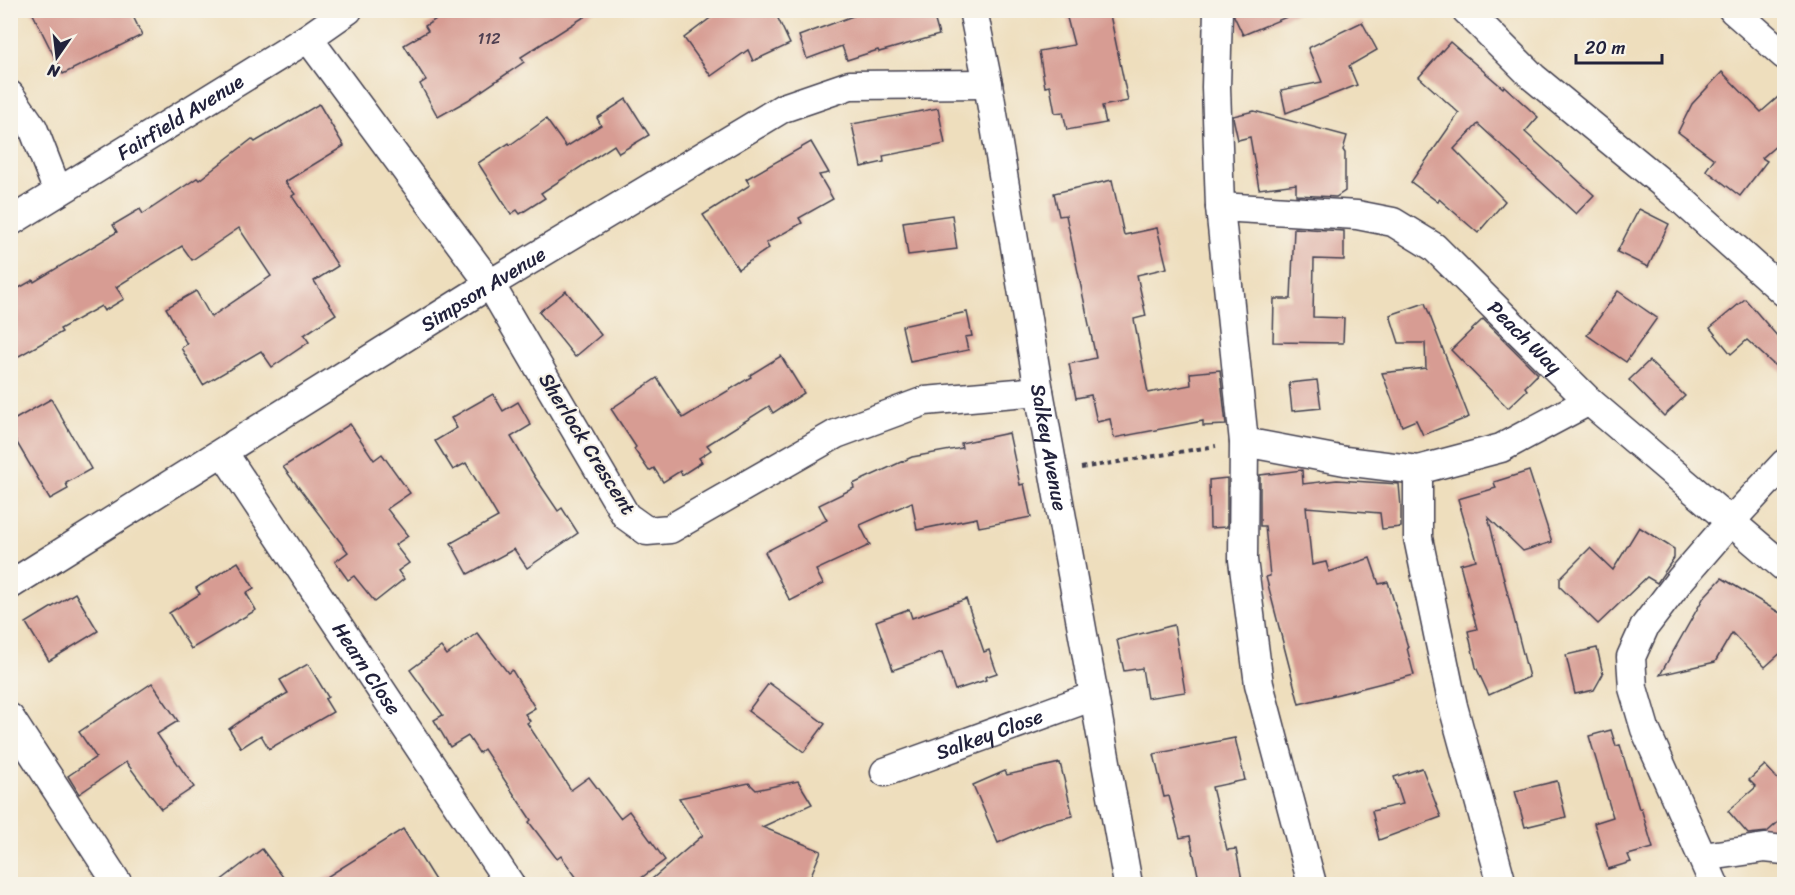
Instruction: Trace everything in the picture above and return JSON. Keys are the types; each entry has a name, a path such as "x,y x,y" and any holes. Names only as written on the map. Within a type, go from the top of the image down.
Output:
{"street":[{"name":"Fairfield Avenue","path":"10,222 308,38 348,10"},
{"name":"Salkey Avenue","path":"973,10 988,84 1039,391 1128,885"},
{"path":"1218,10 1216,87 1221,207 1245,442 1243,560 1259,684 1312,885"},
{"path":"1466,10 1533,77 1674,193 1785,292"},
{"path":"1733,10 1785,55"},
{"name":"Sherlock Crescent","path":"308,38 490,284 626,516 647,531 670,528 836,434 925,401 1039,391"},
{"name":"Simpson Avenue","path":"10,585 490,284 783,108 850,86 988,84"},
{"path":"10,95 33,128 58,192"},
{"name":"Peach Way","path":"1221,207 1358,215 1393,222 1434,247 1589,401 1785,567"},
{"path":"1245,442 1345,461 1418,470 1501,448 1589,401"},
{"name":"Hearn Close","path":"223,452 510,885"},
{"path":"1714,885 1645,729 1632,688 1630,657 1645,626 1680,580 1785,464"},
{"path":"1418,470 1418,538 1453,706 1502,885"},
{"name":"Salkey Close","path":"885,772 1094,696"},
{"path":"10,718 118,885"},
{"path":"1703,857 1765,848 1785,850"}],"path":[{"path":"1054,473 1245,442"}],"building":[{"path":"31,10 130,10 142,35 63,74"},
{"path":"450,10 595,10 521,57 524,62 468,100 438,117 420,84 426,80 404,45 428,31 425,26"},
{"path":"721,10 774,10 790,44 753,61 748,50 711,76 684,38"},
{"path":"869,10 932,10 939,35 847,60 842,46 807,59 799,36"},
{"path":"1065,10 1109,10 1128,101 1102,106 1106,123 1067,130 1063,112 1055,113 1050,86 1045,87 1039,51 1074,45"},
{"path":"1234,10 1301,11 1243,35 1234,16"},
{"path":"1362,22 1377,50 1349,66 1357,85 1286,113 1281,90 1322,82 1308,48"},
{"path":"1450,42 1538,117 1525,132 1594,195 1576,214 1478,124 1454,149 1505,201 1478,233 1439,199 1438,202 1411,182 1459,113 1419,77"},
{"path":"1722,72 1761,112 1785,91 1785,138 1762,158 1767,161 1740,196 1706,170 1714,159 1678,132 1692,104"},
{"path":"626,99 649,135 619,153 614,145 541,193 545,198 520,214 517,210 511,214 478,163 509,143 510,145 546,119 566,147 601,125 597,118"},
{"path":"319,104 344,146 285,182 295,194 292,196 338,266 314,281 336,314 304,335 309,342 272,367 261,351 203,385 181,348 187,344 166,308 196,291 211,317 271,276 239,228 192,260 182,246 116,287 124,299 104,311 101,306 60,329 62,332 10,361 10,293 33,280 34,282 117,232 113,225 140,209 143,214 197,178 199,180 252,139 255,142"},
{"path":"938,108 945,144 883,156 884,162 861,167 852,124"},
{"path":"1254,111 1347,136 1343,150 1345,153 1345,191 1336,197 1296,195 1296,184 1259,189 1250,137 1238,140 1233,116"},
{"path":"811,142 829,173 819,175 833,199 799,218 802,223 766,243 769,248 738,269 703,215 750,185 746,179"},
{"path":"1112,180 1124,235 1157,228 1167,268 1137,275 1146,316 1134,319 1148,393 1191,385 1190,373 1220,370 1226,425 1203,426 1203,421 1114,438 1110,419 1097,422 1091,395 1076,398 1069,364 1096,358 1066,215 1059,216 1054,193"},
{"path":"1639,209 1669,224 1648,267 1617,252"},
{"path":"952,215 957,249 908,255 903,222"},
{"path":"1294,228 1344,231 1344,260 1314,259 1313,317 1344,318 1343,343 1273,342 1274,299 1291,299"},
{"path":"566,291 601,335 575,357 539,312"},
{"path":"1618,291 1657,318 1626,362 1587,335"},
{"path":"1745,299 1785,345 1785,375 1747,340 1731,354 1710,328"},
{"path":"1425,303 1469,417 1423,435 1416,420 1402,426 1382,373 1426,368 1425,343 1399,343 1390,315"},
{"path":"967,312 972,336 965,337 968,350 910,362 902,326"},
{"path":"1483,319 1538,374 1525,387 1527,390 1508,408 1451,350"},
{"path":"781,356 804,393 773,413 769,406 707,445 711,450 699,458 702,462 682,475 680,471 663,482 654,468 649,471 611,409 657,378 683,418"},
{"path":"1649,361 1685,396 1664,416 1629,380"},
{"path":"1317,380 1321,408 1292,411 1289,383"},
{"path":"493,394 503,411 518,402 531,425 511,437 558,511 562,508 578,533 527,568 514,549 468,574 451,543 498,517 466,463 453,470 435,441 457,428 451,418"},
{"path":"51,399 91,469 66,483 68,489 50,499 10,431 10,422"},
{"path":"350,424 374,460 382,454 410,493 387,509 408,536 395,545 409,563 398,571 404,579 375,602 354,576 348,580 335,562 348,552 283,467"},
{"path":"1009,433 1020,485 1024,484 1031,517 979,527 977,518 917,530 912,502 860,525 870,545 816,570 823,584 790,601 765,552 827,520 819,505 854,488 853,484 912,457 962,448 961,443"},
{"path":"1302,470 1303,484 1337,480 1399,484 1401,527 1382,529 1380,513 1306,507 1312,565 1326,562 1329,572 1370,558 1379,584 1388,582 1414,675 1299,704 1266,577 1270,576 1265,526 1260,526 1260,475"},
{"path":"1529,471 1552,542 1523,551 1488,517 1529,677 1489,695 1476,667 1468,631 1477,629 1460,564 1476,560 1458,499 1496,488 1494,482"},
{"path":"1227,478 1227,527 1210,528 1209,480"},
{"path":"1639,527 1674,549 1674,558 1657,583 1647,577 1598,624 1560,587 1560,578 1590,548 1613,570"},
{"path":"238,562 254,588 246,593 256,610 191,649 169,613 200,594 196,588"},
{"path":"1722,578 1785,616 1785,649 1765,667 1732,633 1715,662 1660,675 1704,597"},
{"path":"75,593 98,631 49,661 26,623"},
{"path":"966,599 984,652 989,650 997,673 985,677 986,680 955,690 942,652 893,670 876,621 909,609 912,618"},
{"path":"1174,625 1185,692 1147,698 1142,668 1124,671 1117,640"},
{"path":"477,633 508,673 512,670 535,708 525,714 530,721 527,723 571,790 589,777 620,818 629,811 665,860 632,885 582,885 561,856 557,859 529,822 531,820 484,749 479,753 468,736 450,747 434,720 443,715 410,670 441,647 447,655"},
{"path":"1597,648 1603,674 1594,690 1575,694 1566,655"},
{"path":"308,664 328,697 325,699 333,712 269,749 261,735 241,748 229,729 288,693 280,680"},
{"path":"152,683 178,721 157,734 194,787 161,809 126,762 79,794 68,776 96,757 79,732"},
{"path":"769,683 825,724 804,752 748,711"},
{"path":"1611,730 1616,746 1620,745 1653,848 1628,855 1631,862 1608,869 1594,823 1613,817 1589,736"},
{"path":"1235,738 1245,780 1212,787 1227,850 1236,849 1243,885 1200,885 1190,836 1180,838 1169,796 1164,797 1154,754"},
{"path":"1060,763 1073,816 1042,823 998,843 973,785 1005,771 1007,775"},
{"path":"1765,765 1785,787 1785,816 1767,832 1748,834 1728,811 1756,787 1749,780"},
{"path":"1422,768 1441,817 1379,840 1372,811 1403,804 1394,777"},
{"path":"798,781 812,804 762,827 821,851 807,885 645,885 703,835 679,798 749,783 756,790"},
{"path":"1557,781 1566,817 1525,827 1515,791"},
{"path":"403,829 438,885 314,885"},
{"path":"262,849 289,885 215,885"}]}
